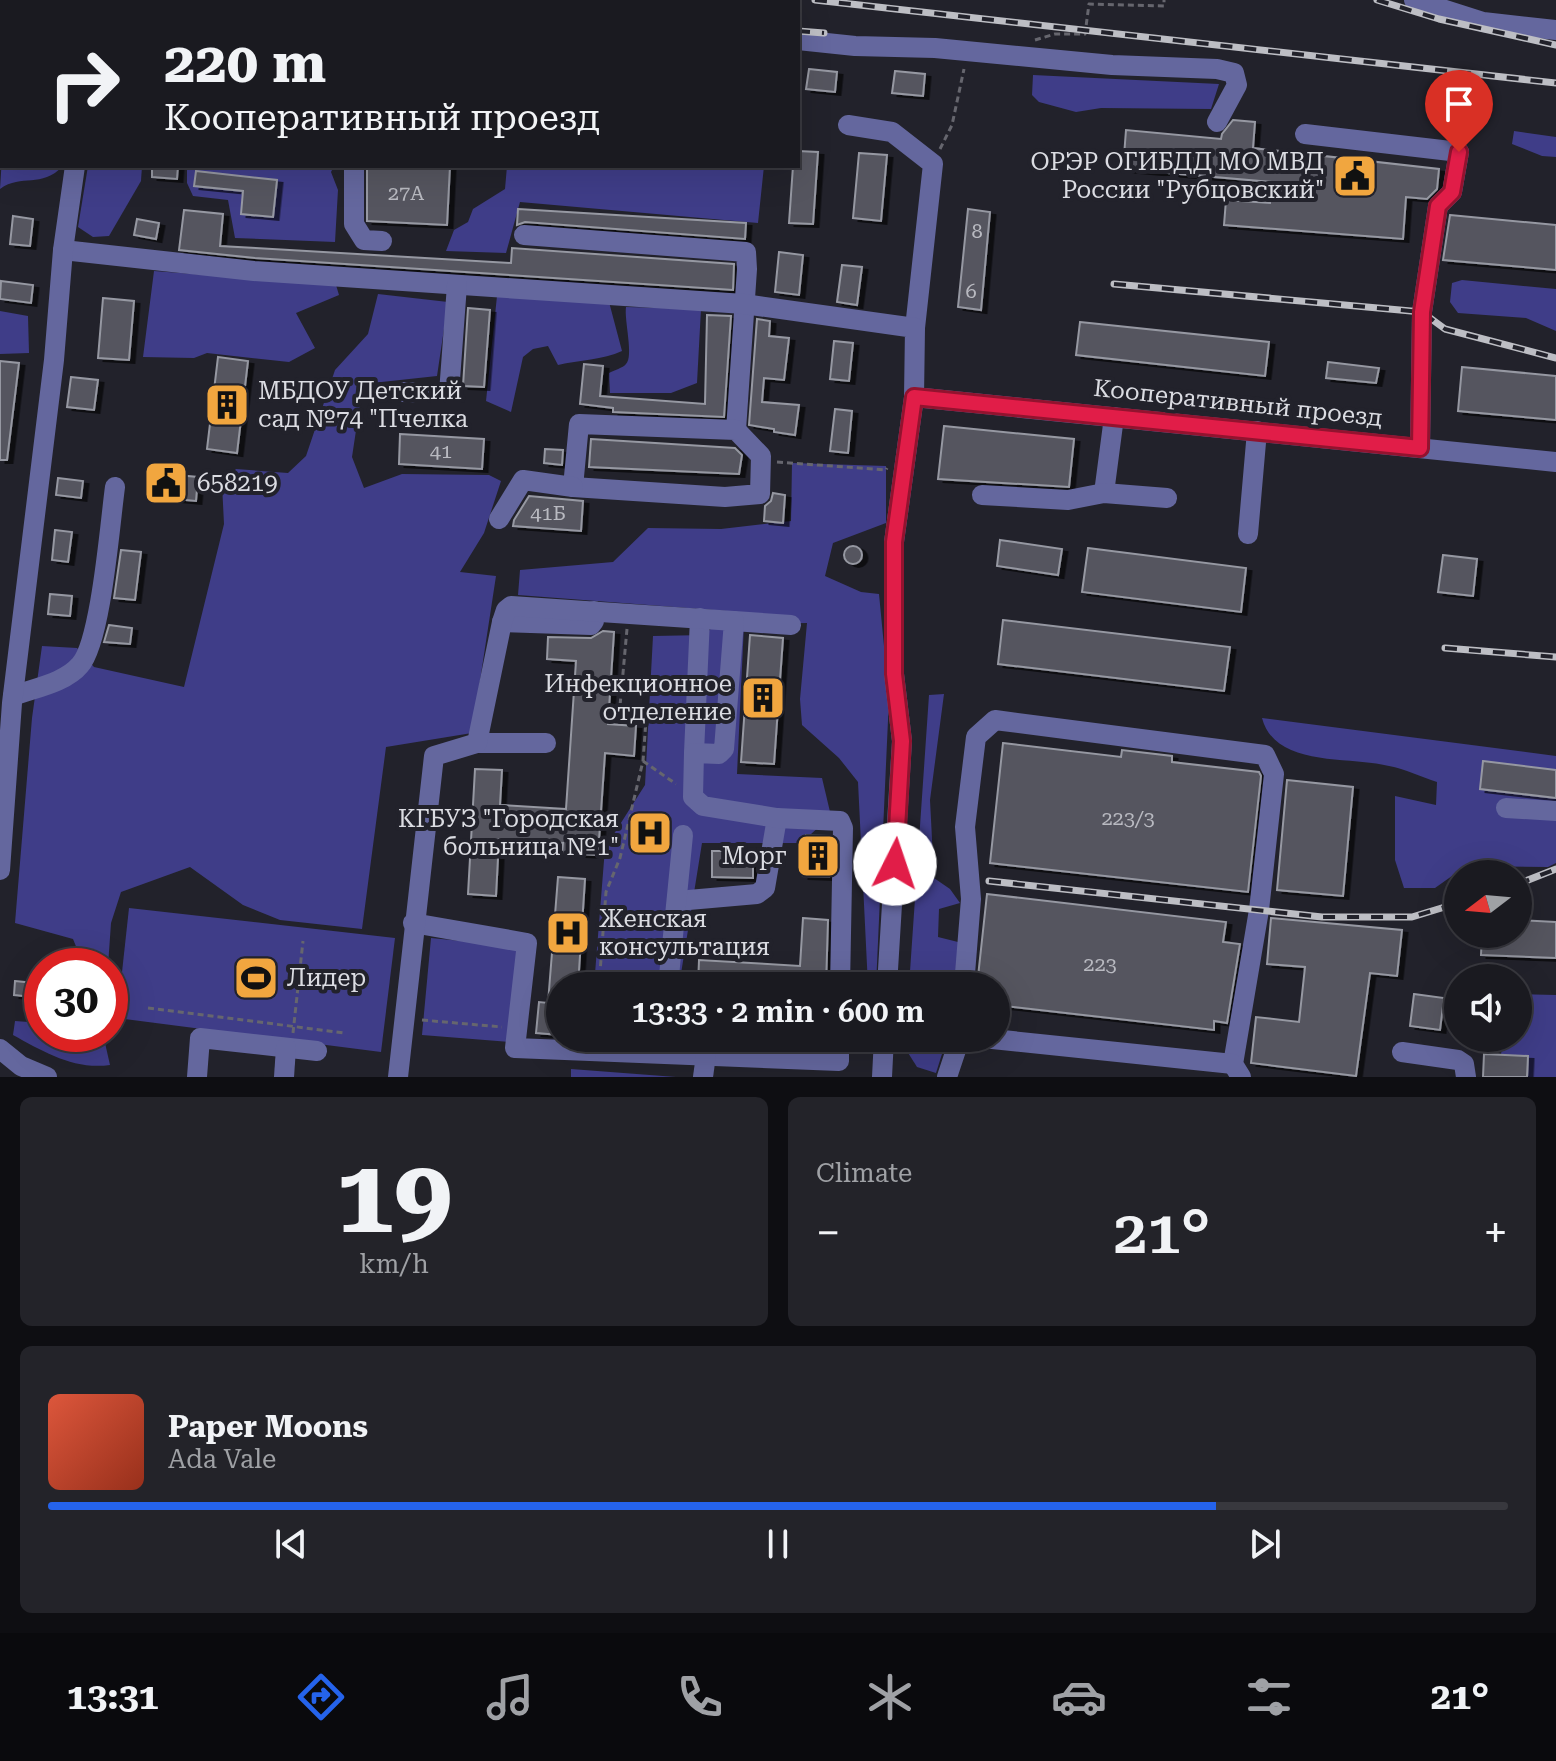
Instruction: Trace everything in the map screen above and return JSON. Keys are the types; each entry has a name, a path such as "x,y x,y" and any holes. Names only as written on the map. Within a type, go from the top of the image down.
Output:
{"street":[{"path":"1414,0 1483,22 1556,30"},
{"path":"800,40 855,46 935,48 1112,65 1217,69 1234,73 1237,85 1217,122"},
{"path":"848,125 892,132 933,164 915,328 914,397 894,542 894,674 902,741 888,972"},
{"path":"1305,134 1459,152 1452,192 1438,206 1422,312 1420,448"},
{"path":"0,870 8,700 54,360 63,250 75,168"},
{"path":"354,168 354,224 364,240 382,241"},
{"path":"524,235 746,252 736,430"},
{"path":"63,250 254,271 744,304 915,328"},
{"path":"402,392 449,393 457,285"},
{"name":"Кооперативный проезд","path":"914,397 1556,462"},
{"path":"1104,493 1114,417"},
{"path":"499,519 523,480 573,487 725,497 760,494 761,456 736,430 579,424 573,487"},
{"path":"1248,534 1257,431"},
{"path":"8,700 69,675 82,663 94,639 115,487"},
{"path":"982,495 1068,500 1104,493 1167,498"},
{"path":"477,743 502,622 511,606 791,625"},
{"path":"700,618 693,797 703,806 777,818 840,821 843,828 840,972"},
{"path":"694,753 719,754 724,749 734,621"},
{"path":"965,972 971,899 965,827 976,737 995,720 1265,755 1274,774 1237,1070 1010,1041"},
{"path":"398,1077 434,756 477,743 546,743"},
{"path":"1506,808 1556,811"},
{"path":"677,901 757,894 765,888 777,818"},
{"path":"669,972 683,835"},
{"path":"413,923 527,943 515,1048 546,1048"},
{"path":"197,1077 200,1038 317,1051"},
{"path":"284,1077 289,1048"},
{"path":"0,1049 21,1066 47,1077"},
{"path":"691,1052 839,1061 839,1052"},
{"path":"882,1077 883,1052"},
{"path":"947,1077 955,1052"},
{"path":"1402,1052 1458,1060 1464,1064 1466,1077"},
{"path":"703,1077 706,1055"}],"path":[{"path":"761,461 886,470 893,460"},
{"path":"628,613 619,717 695,723"},
{"path":"600,972 606,892 620,858 643,761 646,720"},
{"path":"643,761 693,797"},
{"path":"289,1048 303,941"},
{"path":"148,1008 345,1033"},
{"path":"403,1019 518,1028"}],"shaded area":[{"path":"1033,75 1219,84 1211,109 1101,108 1076,112 1039,102 1032,95"},
{"path":"1514,131 1556,137 1556,157 1542,156 1512,144"},
{"path":"1,168 61,168 47,177 8,184 0,189"},
{"path":"88,168 142,168 141,181 109,236 93,237 78,227"},
{"path":"187,168 333,168 331,172 338,190 335,242 235,238 228,200 193,196 187,183"},
{"path":"507,168 764,168 758,223 520,202 506,253 446,251 454,230 468,222 473,209 505,189"},
{"path":"154,271 336,285 339,295 296,313 315,348 289,362 207,353 194,358 143,357"},
{"path":"1462,280 1556,289 1556,331 1526,318 1458,313 1450,302 1452,283"},
{"path":"378,294 448,302 437,376 363,384 352,457 364,488 402,474 489,475 501,481 484,533 460,572 496,576 472,733 386,747 362,929 280,920 243,905 190,867 121,892 111,923 109,948 77,948 73,939 15,923 32,718 42,646 77,648 94,667 184,687 224,524 222,484 236,469 288,473 306,456 335,370 368,334"},
{"path":"497,296 609,302 622,351 558,365 548,346 533,349 523,357 511,412 486,401"},
{"path":"626,307 701,309 697,383 671,393 610,393 609,373 623,367 628,360"},
{"path":"0,311 28,316 29,353 0,354"},
{"path":"792,463 886,466 886,523 833,543 825,576 861,592 879,594 889,698 877,972 867,972 858,782 839,758 802,725 800,699 807,623 744,624 737,774 822,778 831,816 801,843 702,843 681,972 595,972 605,848 645,785 653,636 705,635 727,611 518,595 520,570 613,562 648,528 721,529 791,521"},
{"path":"944,694 930,800 934,878 950,889 960,903 939,909 938,937 962,943 958,972 910,972 929,695"},
{"path":"1262,718 1556,756 1556,863 1548,867 1532,867 1532,860 1444,860 1444,882 1435,888 1404,888 1395,860 1395,796 1436,805 1437,782 1389,766 1297,753 1270,734"},
{"name":"Лидер","path":"129,908 395,938 381,1052 128,1019 128,948 125,948"},
{"path":"431,938 522,947 511,1042 422,1035"},
{"path":"1532,994 1556,995 1556,1077 1500,1077 1501,1052 1532,1052"},
{"path":"15,1021 24,1022 24,1041 13,1035"},
{"path":"107,1052 110,1065 84,1065 48,1053"},
{"path":"628,1052 669,1052 668,1056"},
{"path":"908,1052 943,1052 936,1073 917,1067"},
{"path":"571,1069 676,1077 571,1077"}],"building":[{"path":"809,69 837,72 835,92 806,89"},
{"path":"895,71 925,74 923,96 892,93"},
{"path":"1233,120 1255,122 1253,148 1439,169 1437,189 1427,199 1406,197 1403,239 1224,225 1226,200 1270,203 1271,182 1123,169 1126,130 1221,139"},
{"path":"800,151 818,152 813,224 789,223 793,168 800,168"},
{"path":"859,153 887,155 881,221 853,218"},
{"path":"152,168 178,168 177,179 152,177"},
{"path":"367,168 450,168 447,225 367,221"},
{"path":"196,171 277,180 273,217 241,214 243,191 194,186"},
{"path":"518,209 746,223 745,239 525,222 517,225"},
{"path":"968,209 990,212 981,310 958,307"},
{"path":"184,210 223,214 220,246 511,263 512,248 734,264 733,290 255,258 179,250"},
{"path":"1450,215 1556,225 1556,270 1443,260"},
{"path":"13,216 33,219 30,246 10,244"},
{"path":"137,219 159,223 156,239 134,235"},
{"path":"779,252 803,255 799,295 775,292"},
{"path":"842,265 862,267 857,305 837,302"},
{"path":"1,281 33,285 31,303 0,299"},
{"path":"103,298 134,301 129,360 98,358"},
{"path":"468,308 490,310 484,387 463,386"},
{"path":"707,315 731,316 724,417 613,412 613,408 580,404 584,364 603,366 600,396 705,404"},
{"path":"757,319 770,321 769,336 789,338 784,380 764,378 762,402 799,405 795,435 749,425"},
{"path":"1080,322 1269,342 1265,376 1076,355"},
{"path":"834,341 853,343 849,381 830,379"},
{"name":"МБДОУ Детский сад №74 \"Пчелка","path":"218,357 248,361 237,453 207,449"},
{"path":"0,361 19,363 7,460 0,460"},
{"path":"1328,362 1379,368 1376,383 1326,378"},
{"path":"1462,367 1556,376 1556,420 1458,411"},
{"path":"71,377 98,380 94,410 67,407"},
{"path":"835,409 852,411 848,453 830,451"},
{"path":"944,426 1074,439 1069,487 938,479"},
{"path":"400,434 484,439 482,469 399,464"},
{"path":"591,439 735,448 742,455 739,474 589,467"},
{"path":"545,449 563,450 562,465 544,463"},
{"path":"155,473 198,477 196,501 153,497"},
{"path":"58,478 83,481 81,498 56,495"},
{"path":"773,493 785,495 783,523 764,521 765,506 771,501"},
{"path":"529,496 583,501 581,531 513,526"},
{"path":"55,530 72,532 68,562 52,560"},
{"path":"1000,540 1062,549 1058,575 997,566"},
{"path":"849,546 857,546 862,555 860,562 849,564 844,559 844,551"},
{"path":"1088,548 1246,568 1241,612 1082,592"},
{"path":"121,550 141,552 135,600 114,598"},
{"path":"1443,555 1477,559 1473,596 1438,592"},
{"path":"50,594 72,596 70,616 48,614"},
{"path":"1003,620 1230,647 1224,691 998,664"},
{"path":"109,625 132,628 130,644 104,642"},
{"path":"603,631 614,632 608,724 636,726 634,756 605,753 598,855 562,853 563,843 499,839 496,896 468,894 475,769 502,770 500,805 566,809 576,661 547,659 548,637 591,638"},
{"name":"Инфекционное отделение","path":"750,635 783,638 774,764 741,762"},
{"path":"1003,743 1121,757 1122,750 1172,756 1172,762 1259,772 1248,892 990,863"},
{"path":"1483,761 1556,770 1556,798 1480,789"},
{"path":"1287,780 1353,787 1343,896 1277,890"},
{"name":"Морг","path":"806,835 830,836 829,877 803,876"},
{"path":"712,851 753,851 753,878 712,877"},
{"path":"558,877 585,879 579,972 550,972"},
{"path":"987,894 1226,922 1223,942 1240,944 1227,1023 1214,1021 1214,1030 1010,1007 1010,972 979,972"},
{"path":"803,918 828,920 826,972 699,972 699,960 800,966"},
{"path":"1271,918 1402,930 1397,976 1370,973 1356,1076 1251,1063 1256,1017 1299,1022 1305,967 1267,964"},
{"path":"1532,921 1556,922 1556,958 1481,955 1481,948 1532,948"},
{"path":"15,981 24,982 24,996 14,995"},
{"path":"1414,994 1444,998 1440,1030 1410,1026"},
{"path":"539,1002 546,1003 546,1034 536,1033"},
{"path":"1484,1054 1528,1056 1527,1077 1483,1077"}],"railway":[{"path":"110,0 128,0"},
{"path":"815,0 1556,83"},
{"path":"1377,0 1439,19 1556,45"},
{"path":"800,31 824,33"},
{"path":"1114,284 1422,312 1445,329 1556,358"},
{"path":"1445,648 1556,657"},
{"path":"1532,878 1556,869"},
{"path":"989,881 1322,917 1412,917 1444,907"}],"place":[{"name":"ОРЭР ОГИБДД МО МВД России \"Рубцовский\"","path":"1355,176"},
{"name":"МБДОУ Детский сад №74 \"Пчелка","path":"227,405"},
{"name":"658219","path":"166,483"},
{"name":"Инфекционное отделение","path":"763,698"},
{"name":"КГБУЗ \"Городская больница №1\"","path":"650,833"},
{"name":"Морг","path":"818,856"},
{"name":"Женская консультация","path":"568,933"},
{"name":"Лидер","path":"256,978"}],"route":[{"path":"895,864 902,741 894,674 894,542 914,397 1420,448 1422,312 1438,206 1452,192 1459,152"}]}
